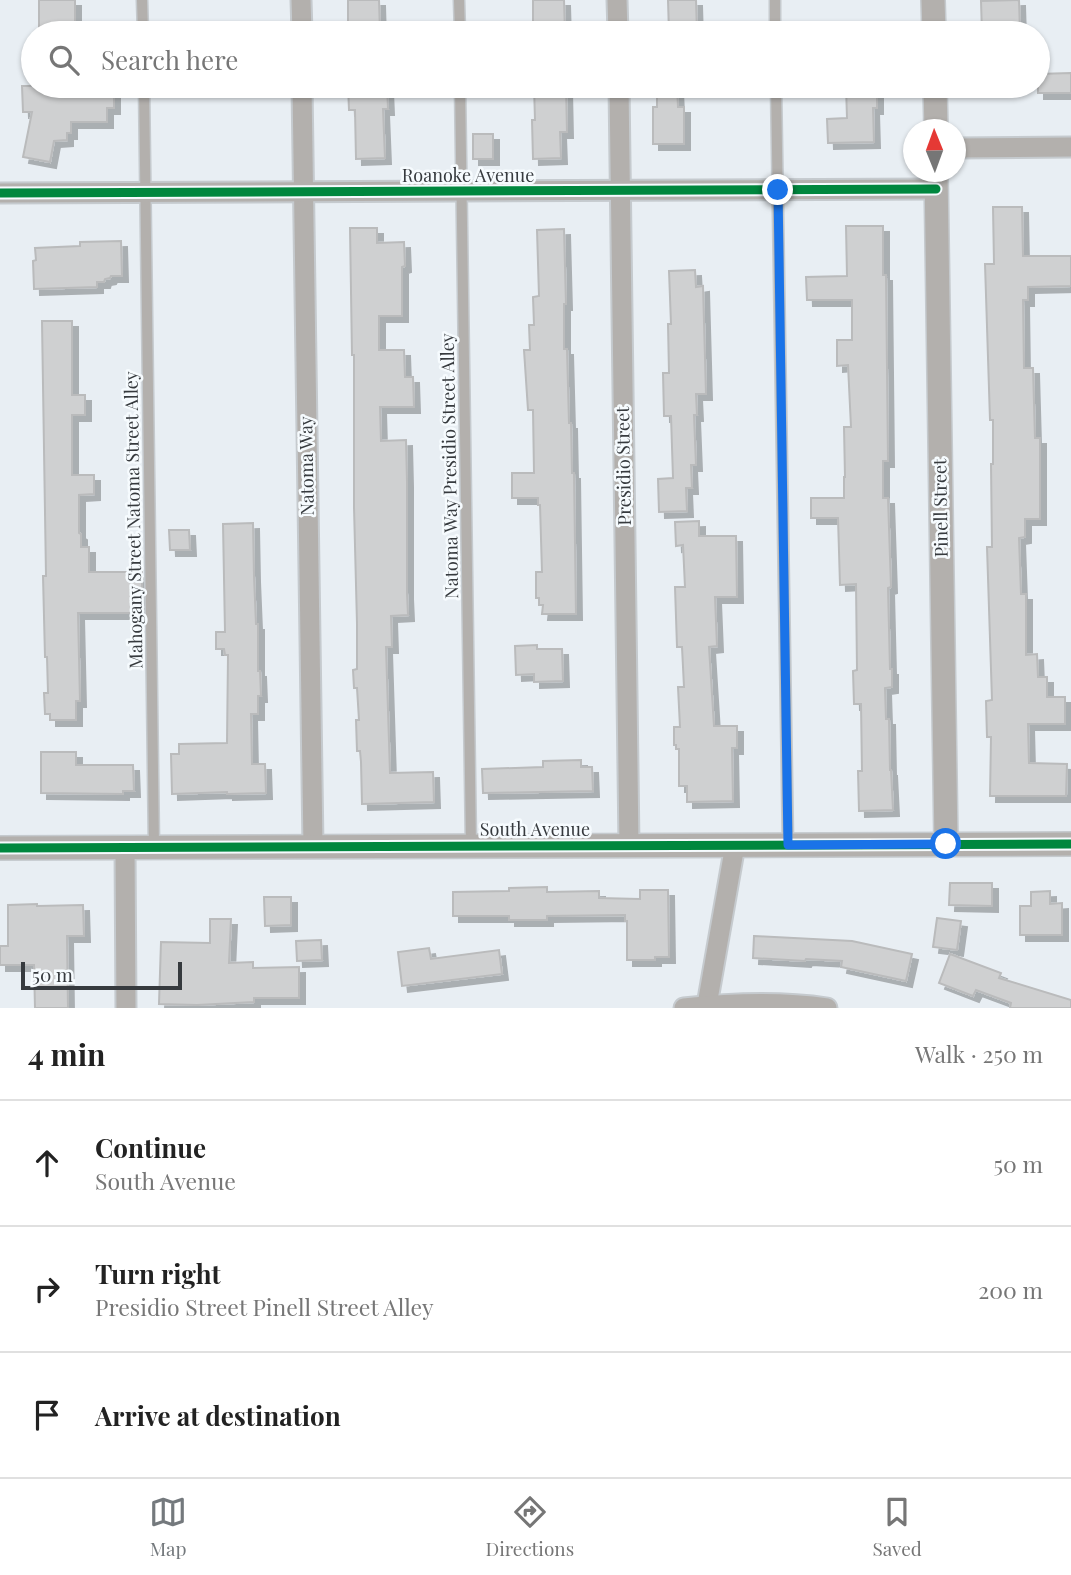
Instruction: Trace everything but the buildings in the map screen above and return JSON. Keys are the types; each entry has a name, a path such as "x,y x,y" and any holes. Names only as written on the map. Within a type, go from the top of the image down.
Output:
{"street":[{"path":"301,0 302,21"},
{"path":"617,0 618,21"},
{"path":"933,0 934,21"},
{"name":"Natoma Way","path":"302,98 313,847"},
{"name":"Presidio Street","path":"619,98 629,846"},
{"path":"935,98 936,119"},
{"path":"966,148 1071,147"},
{"name":"Roanoke Avenue","path":"0,193 778,190 904,182"},
{"name":"Pinell Street","path":"936,182 946,844"},
{"name":"South Avenue","path":"0,848 1071,844"},
{"path":"707,1005 735,845"},
{"path":"125,848 126,1008"},
{"path":"684,1008 766,1003 827,1008"}],"lane":[{"path":"142,0 143,21"},
{"path":"459,0 460,21"},
{"path":"775,0 775,21"},
{"name":"Mahogany Street Natoma Street Alley","path":"144,98 155,847"},
{"name":"Natoma Way Presidio Street Alley","path":"460,98 471,846"},
{"path":"776,98 788,845"}],"cycle path":[{"path":"0,193 936,189"},
{"path":"0,848 1071,844"}],"route":[{"path":"778,190 788,845 946,844"}]}
